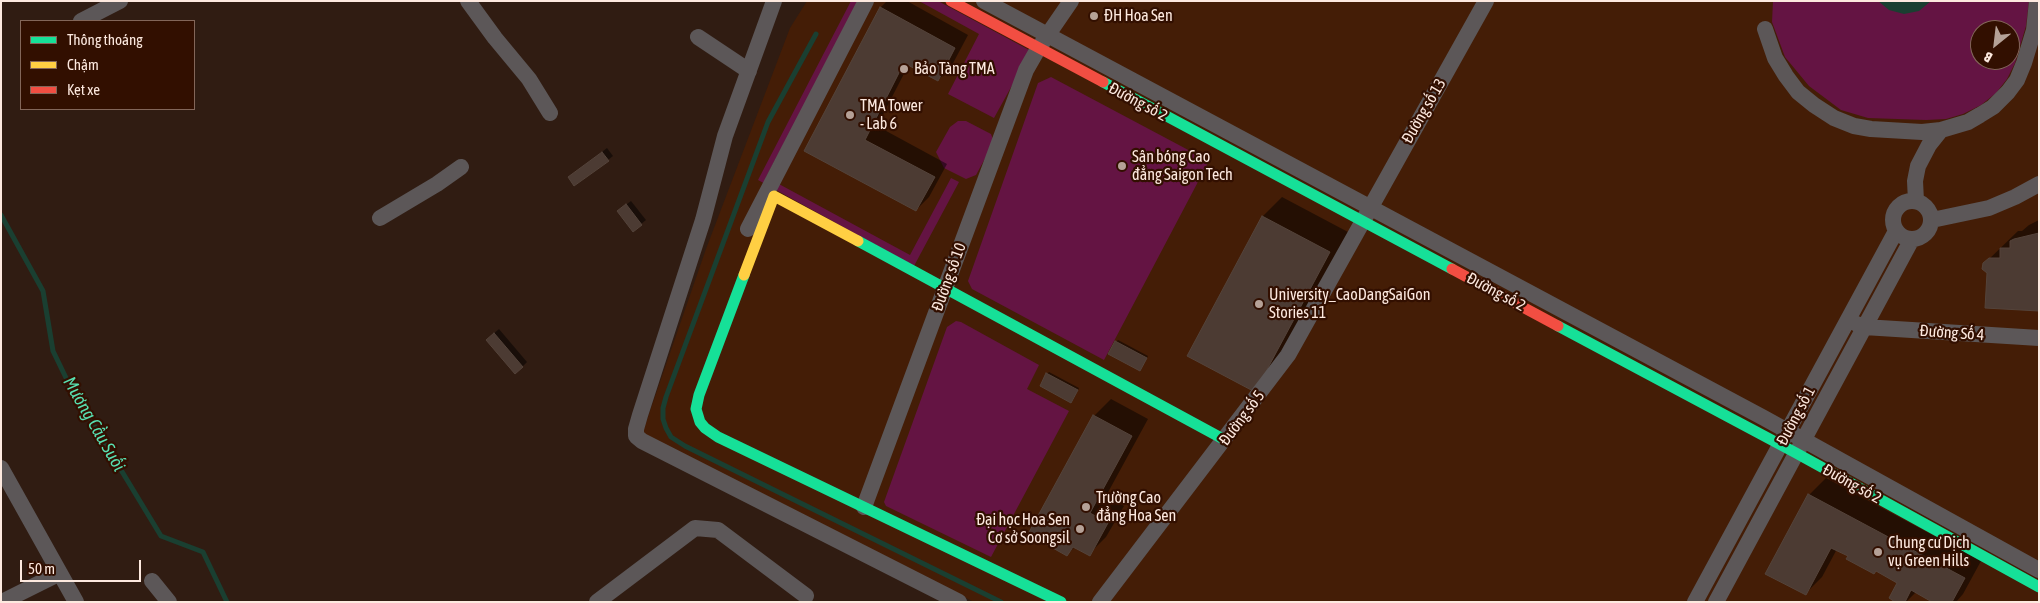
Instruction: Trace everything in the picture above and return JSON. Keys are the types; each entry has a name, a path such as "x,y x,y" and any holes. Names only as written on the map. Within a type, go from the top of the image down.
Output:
{"street":[{"path":"83,20 120,1"},
{"path":"468,1 495,38 529,79 550,113"},
{"path":"774,1 726,136 703,220 640,415 636,436 642,441 959,602"},
{"path":"748,229 866,1"},
{"name":"Đường số 2","path":"951,1 1042,42 1366,213 1962,536 2039,586"},
{"name":"Đường số 2","path":"984,1 1042,42"},
{"name":"Đường số 10","path":"864,507 1023,77 1042,42 1071,1"},
{"name":"Đường số 13","path":"1366,213 1486,1"},
{"path":"1765,29 1775,58 1786,76 1803,96 1834,118 1854,126 1871,129 1922,132 1955,127 1980,116 1993,107 2008,92 2017,80 2024,63 2034,30 2037,1"},
{"path":"698,37 749,71"},
{"path":"1916,201 1915,181 1918,166 1922,156 1941,130"},
{"path":"380,218 437,184 461,167"},
{"path":"1932,220 1989,208 2039,184"},
{"path":"1061,602 718,437 705,428 697,415 696,409 699,395 774,196 1225,440"},
{"path":"1916,201 1928,209 1932,220 1926,234 1912,239 1903,237 1896,231 1892,220 1894,211 1903,203 1916,201"},
{"name":"Đường số 5","path":"1100,602 1288,355 1366,213"},
{"name":"Đường số 1","path":"1696,602 1896,231"},
{"name":"Đường số 1","path":"1716,602 1912,239"},
{"path":"1849,319 1864,328"},
{"name":"Đường Số 4","path":"1864,328 2039,338"},
{"path":"1,468 76,602"},
{"path":"597,602 695,528 718,530 806,596"},
{"name":"Đường số 2","path":"1962,536 2039,570"},
{"path":"1723,552 1739,560"},
{"path":"2,602 60,573"},
{"path":"152,580 169,602"}],"shaded area":[{"path":"807,1 2039,1 2039,602 974,602 642,434 706,249 790,28"},
{"path":"851,1 860,1 766,177 910,255 951,178 959,182 914,266 758,180"},
{"path":"919,1 938,1 1031,51 994,118 948,94 979,34"},
{"path":"1773,1 2029,1 2026,26 2020,46 2020,20 1970,20 1970,70 2012,70 1996,93 1981,105 1963,114 1946,119 1868,118 1841,110 1809,86 1785,57 1772,22"},
{"path":"1878,1 1931,1 1919,11 1904,14 1889,10"},
{"path":"1051,77 1209,161 1104,360 972,289 968,281 1038,83"},
{"path":"958,121 966,121 991,134 994,142 976,175 966,179 944,168 936,152 950,127"},
{"path":"956,321 1039,365 1027,389 1069,411 991,557 886,506 884,502 947,327"}],"building":[{"name":"TMA Tower - Lab 6","path":"880,7 955,48 938,81 904,63 865,140 935,177 916,211 804,151"},
{"path":"602,152 609,161 574,186 568,177"},
{"path":"626,204 642,225 633,232 617,211"},
{"name":"University_CaoDangSaiGon Stories 11","path":"1262,216 1330,252 1255,392 1187,356"},
{"path":"2039,233 2039,311 1985,308 1987,273 1982,269 1983,263 1989,258 2000,258 2000,248 2010,248 2010,241"},
{"path":"494,333 523,367 515,374 486,340"},
{"path":"1115,341 1147,358 1140,371 1108,354"},
{"path":"1046,373 1078,390 1071,403 1040,386"},
{"path":"1093,415 1132,436 1090,513 1108,523 1090,556 1073,547 1067,556 1028,534"},
{"name":"Chung cư Dịch vụ Green Hills","path":"1808,494 1965,578 1952,602 1932,602 1911,590 1905,602 1895,602 1889,598 1897,583 1876,571 1874,574 1846,559 1848,556 1831,548 1806,595 1765,574"}],"waterway":[{"path":"816,34 768,122 666,397 663,419 671,437 685,446 1001,602"},
{"name":"Mương Cầu Suối","path":"1,215 43,291 53,351 69,384 161,536 203,552 227,602"}],"traffic: fast":[{"path":"1103,82 1452,269"},
{"path":"858,241 1225,440"},
{"path":"744,275 699,395 696,409 700,422 705,428 718,437 1061,602"},
{"path":"1558,326 1796,453 2039,587"}],"traffic: slow":[{"path":"744,275 774,196 858,241"}],"traffic: jam":[{"path":"951,1 1103,82"},
{"path":"1452,269 1558,326"}],"place":[{"name":"ĐH Hoa Sen","path":"1094,16"},
{"name":"Bảo Tàng TMA","path":"904,69"},
{"name":"TMA Tower - Lab 6","path":"850,115"},
{"name":"Sân bóng Cao đẳng Saigon Tech","path":"1122,166"},
{"name":"University_CaoDangSaiGon Stories 11","path":"1259,304"},
{"name":"Trường Cao đẳng Hoa Sen","path":"1086,507"},
{"name":"Đại học Hoa Sen Cơ sở Soongsil","path":"1080,529"},
{"name":"Chung cư Dịch vụ Green Hills","path":"1878,552"}]}
